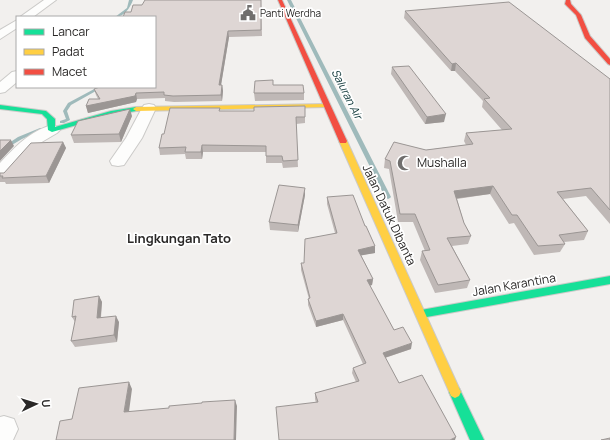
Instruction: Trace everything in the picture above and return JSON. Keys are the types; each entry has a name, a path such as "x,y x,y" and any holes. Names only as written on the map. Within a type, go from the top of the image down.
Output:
{"street":[{"path":"27,16 51,0"},
{"name":"Jalan Datuk Dibanta","path":"280,0 477,440"},
{"path":"568,0 568,4 578,15 587,37 610,63"},
{"path":"6,32 16,24"},
{"path":"0,88 16,76"},
{"path":"0,174 31,140 39,134 111,112 148,108 327,106"},
{"path":"0,107 44,112 51,119 52,130"},
{"path":"118,161 134,138 148,108"},
{"name":"Jalan Karantina","path":"421,314 610,280"}],"building":[{"path":"145,0 261,0 261,30 228,31 219,85 222,85 221,95 173,96 164,95 164,92 136,93 135,96 86,106 89,99 100,99 94,89 97,88 156,88 156,16 123,16 125,12 131,12 133,5 142,5"},
{"path":"509,2 610,79 610,210 591,188 557,192 588,231 559,235 565,244 538,246 517,215 512,215 493,186 454,191 464,223 471,236 447,238 470,280 438,285 422,251 430,250 415,214 400,214 390,161 385,159 394,142 426,150 473,144 466,133 512,129 484,99 490,98 456,63 452,64 405,11"},
{"path":"409,66 446,114 427,117 392,67"},
{"path":"273,80 273,85 303,85 304,93 254,93 255,81"},
{"path":"305,106 305,117 296,117 298,160 283,161 282,156 266,156 266,146 202,145 201,152 185,152 186,147 159,148 170,108 220,108 219,111 254,111 254,107"},
{"path":"130,109 119,134 71,135 78,121"},
{"path":"0,140 11,140 0,151"},
{"path":"63,142 46,176 2,178 3,176 0,176 0,173 4,173 31,143"},
{"path":"279,185 305,188 298,225 269,222"},
{"path":"353,195 365,226 375,246 358,250 373,279 367,280 394,330 403,327 412,343 383,353 399,383 422,375 456,437 450,440 279,440 276,407 318,402 315,393 359,381 353,368 366,363 343,314 316,321 308,299 310,298 301,263 304,263 305,239 337,233 327,197"},
{"path":"99,296 97,318 116,316 114,335 71,341 76,316 72,317 74,300"},
{"path":"129,382 124,412 169,408 169,406 202,402 235,400 234,440 56,440 60,421 72,419 79,388"}],"waterway":[{"path":"118,16 128,8 131,0"},
{"name":"Saluran Air","path":"289,0 388,197"},
{"path":"62,122 68,120 65,111 69,104 99,88"},
{"path":"0,151 20,138 42,129"}],"traffic: fast":[{"path":"0,107 44,112 51,119 52,130 111,113 136,109"},
{"path":"421,314 610,280"},
{"path":"455,392 477,440"}],"traffic: slow":[{"path":"136,109 327,106"},
{"path":"343,141 455,392"}],"traffic: jam":[{"path":"280,0 343,141"},
{"path":"568,0 568,4 578,15 587,37 610,63"}],"place":[{"name":"Panti Werdha","path":"248,13"},
{"name":"Mushalla","path":"405,163"}],"district":[{"name":"Lingkungan Tato","path":"179,238"}]}
